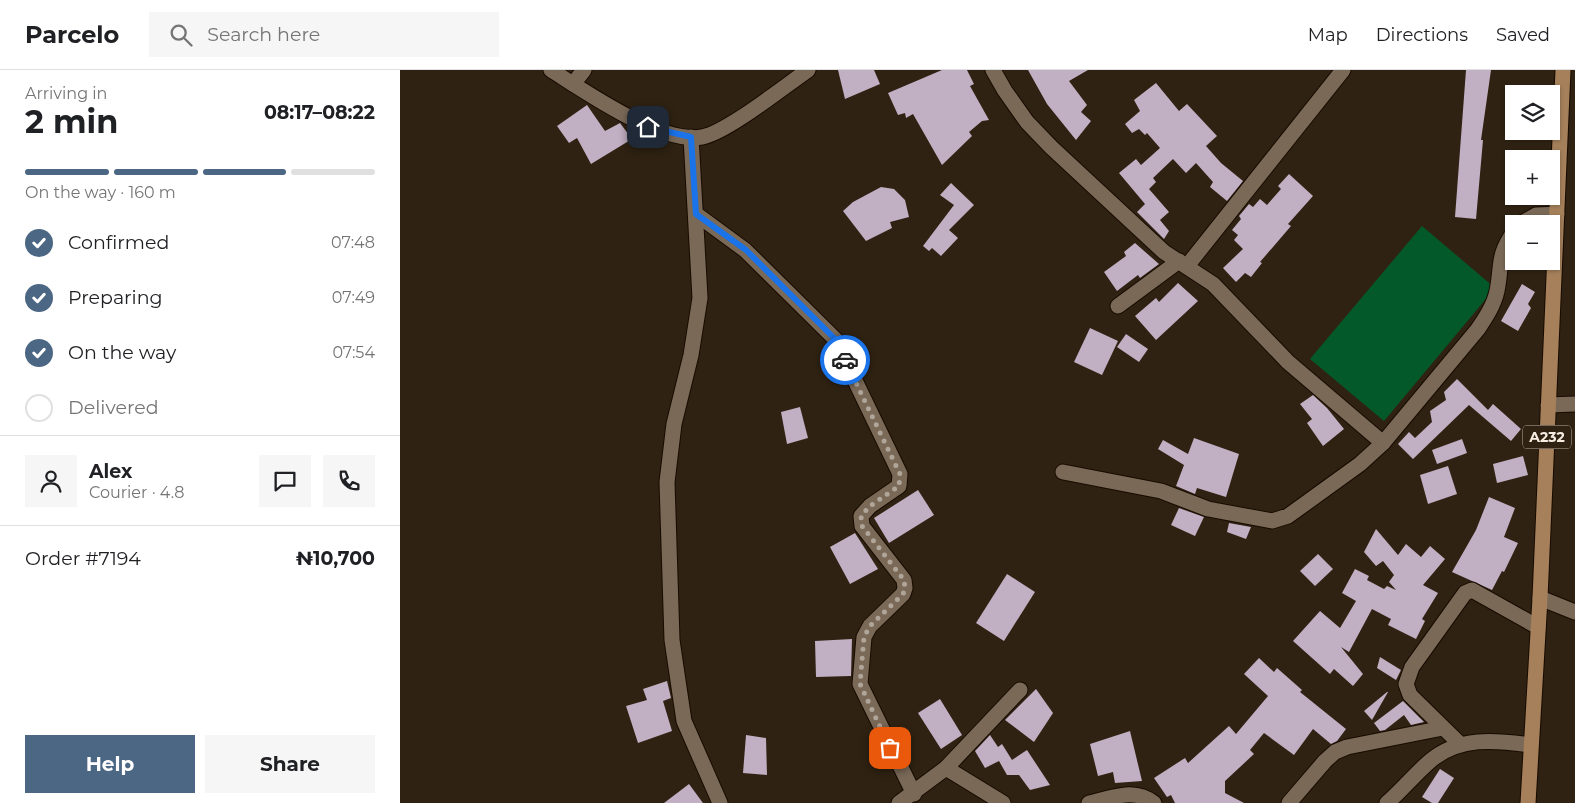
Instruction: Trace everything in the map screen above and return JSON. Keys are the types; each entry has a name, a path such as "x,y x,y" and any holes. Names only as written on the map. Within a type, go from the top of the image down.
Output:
{"main road":[{"name":"A232","path":"1528,803 1540,598 1563,70"}],"street":[{"path":"551,70 648,127 691,137 703,137 722,128 808,70"},
{"path":"573,84 584,70"},
{"path":"993,70 1004,91 1026,122 1164,252 1213,284 1288,362 1383,443"},
{"path":"1118,306 1183,264 1343,70"},
{"path":"691,137 700,298 691,356 674,424 667,482 672,640 684,721 720,803"},
{"path":"696,214 746,250 835,339 900,474 899,486 870,506 861,516 862,526 904,580 905,588 903,594 870,626 864,637 860,684 914,794"},
{"path":"1536,215 1557,214"},
{"path":"1063,472 1161,491 1208,509 1272,521 1288,516 1360,464 1383,443 1478,329 1491,308 1497,292 1501,254 1505,247"},
{"path":"1548,405 1575,404"},
{"path":"1460,744 1410,695 1406,684 1412,667 1465,592 1472,590 1478,592 1538,627"},
{"path":"1540,598 1575,612"},
{"path":"899,803 914,794 946,768 1020,690"},
{"path":"1289,803 1335,752 1347,747 1443,728"},
{"path":"1387,803 1430,760 1460,744 1498,740 1531,745"},
{"path":"946,768 1003,803"},
{"path":"1089,803 1129,794 1143,795 1154,803"}],"green space":[{"path":"1422,226 1495,288 1384,421 1310,359"}],"building":[{"path":"838,70 874,70 880,84 845,99"},
{"path":"942,70 967,70 974,84 970,86 989,120 982,121 969,132 972,136 942,165 913,114 906,118 905,113 898,115 888,93"},
{"path":"1028,70 1088,70 1069,81 1087,105 1081,112 1091,121 1076,140 1047,104"},
{"path":"1466,70 1491,70 1481,140 1483,140 1476,219 1455,217"},
{"path":"1156,83 1179,111 1187,104 1217,136 1206,146 1221,163 1243,181 1227,201 1210,187 1213,182 1196,163 1186,173 1173,159 1153,178 1156,182 1149,189 1169,212 1160,220 1169,231 1164,239 1137,212 1145,204 1119,173 1136,159 1141,165 1160,148 1147,133 1145,135 1139,129 1132,133 1125,124 1140,111 1134,100"},
{"path":"587,105 605,131 620,123 632,139 591,164 577,138 569,143 557,126"},
{"path":"1289,174 1313,196 1288,224 1291,226 1260,262 1262,263 1251,277 1245,273 1236,282 1223,268 1243,249 1234,240 1238,235 1232,230 1241,219 1239,216 1249,204 1253,207 1260,199 1267,205 1281,189 1278,186"},
{"path":"951,183 974,205 949,230 958,238 941,256 932,248 929,251 923,246 954,205 940,195"},
{"path":"881,187 894,189 905,200 909,217 890,222 892,228 866,241 843,211 853,202"},
{"path":"1135,243 1159,264 1140,278 1138,275 1117,291 1104,272 1126,256 1124,252"},
{"path":"1178,283 1198,301 1156,340 1135,316 1156,298 1159,302"},
{"path":"1522,284 1535,292 1528,304 1531,308 1518,331 1501,321"},
{"path":"1090,328 1118,341 1102,375 1074,362"},
{"path":"1126,334 1148,349 1139,362 1117,347"},
{"path":"1457,379 1488,410 1493,404 1521,429 1511,441 1469,405 1413,459 1398,444 1409,432 1415,438 1432,422 1430,411 1446,400 1444,392"},
{"path":"1313,395 1327,408 1344,429 1323,446 1307,423 1312,419 1300,404"},
{"path":"800,407 808,438 787,444 781,412"},
{"path":"1194,438 1239,454 1226,497 1197,488 1195,494 1176,486 1184,465 1158,449 1163,440 1188,454"},
{"path":"1462,439 1467,453 1437,464 1432,450"},
{"path":"1523,456 1528,475 1497,483 1493,464"},
{"path":"1448,466 1457,494 1428,504 1420,475"},
{"path":"918,490 934,515 889,543 874,518"},
{"path":"1489,497 1515,508 1504,537 1518,543 1504,572 1502,571 1492,590 1452,572 1476,530"},
{"path":"1179,508 1204,517 1195,536 1171,525"},
{"path":"1229,523 1251,527 1246,539 1227,532"},
{"path":"1376,529 1398,555 1406,544 1421,557 1430,546 1445,559 1423,585 1438,593 1422,619 1425,621 1416,639 1388,625 1391,619 1372,609 1349,652 1341,647 1363,674 1353,686 1334,669 1330,674 1293,641 1320,611 1340,628 1356,601 1342,593 1355,569 1369,576 1367,580 1384,589 1387,586 1396,590 1389,582 1394,575 1383,561 1376,566 1364,552"},
{"path":"855,533 878,569 850,584 830,547"},
{"path":"1318,554 1333,569 1315,586 1300,571"},
{"path":"1007,574 1035,592 1004,641 976,623"},
{"path":"852,639 851,676 816,677 815,641"},
{"path":"1380,657 1401,670 1396,680 1377,668"},
{"path":"1259,658 1274,672 1277,668 1302,690 1300,692 1346,729 1337,741 1331,744 1313,729 1294,755 1264,733 1250,750 1254,754 1225,781 1225,793 1244,803 1175,803 1171,795 1167,797 1154,778 1185,758 1188,763 1229,726 1236,734 1268,696 1244,674"},
{"path":"667,681 671,698 663,701 672,731 638,743 626,706 647,700 643,689"},
{"path":"1036,689 1053,713 1034,742 1005,720"},
{"path":"1388,692 1372,720 1364,711"},
{"path":"940,699 962,735 941,749 918,713"},
{"path":"1403,701 1424,722 1411,725 1404,715 1385,730 1380,731 1374,723"},
{"path":"1130,731 1142,781 1115,783 1113,772 1098,776 1090,744"},
{"path":"746,735 766,738 767,775 743,773"},
{"path":"990,735 998,747 1002,744 1012,760 1027,750 1050,785 1030,790 1019,775 1007,775 999,761 985,768 975,751"},
{"path":"1440,769 1454,778 1438,803 1432,803 1422,797"},
{"path":"689,784 703,803 664,803"}],"way so far":[{"path":"845,360 900,474 899,486 870,506 861,516 862,526 904,580 905,588 903,594 870,626 864,637 860,684 890,748"}],"route":[{"path":"648,127 680,136 691,137 696,214 746,250 835,339 845,360"}]}
